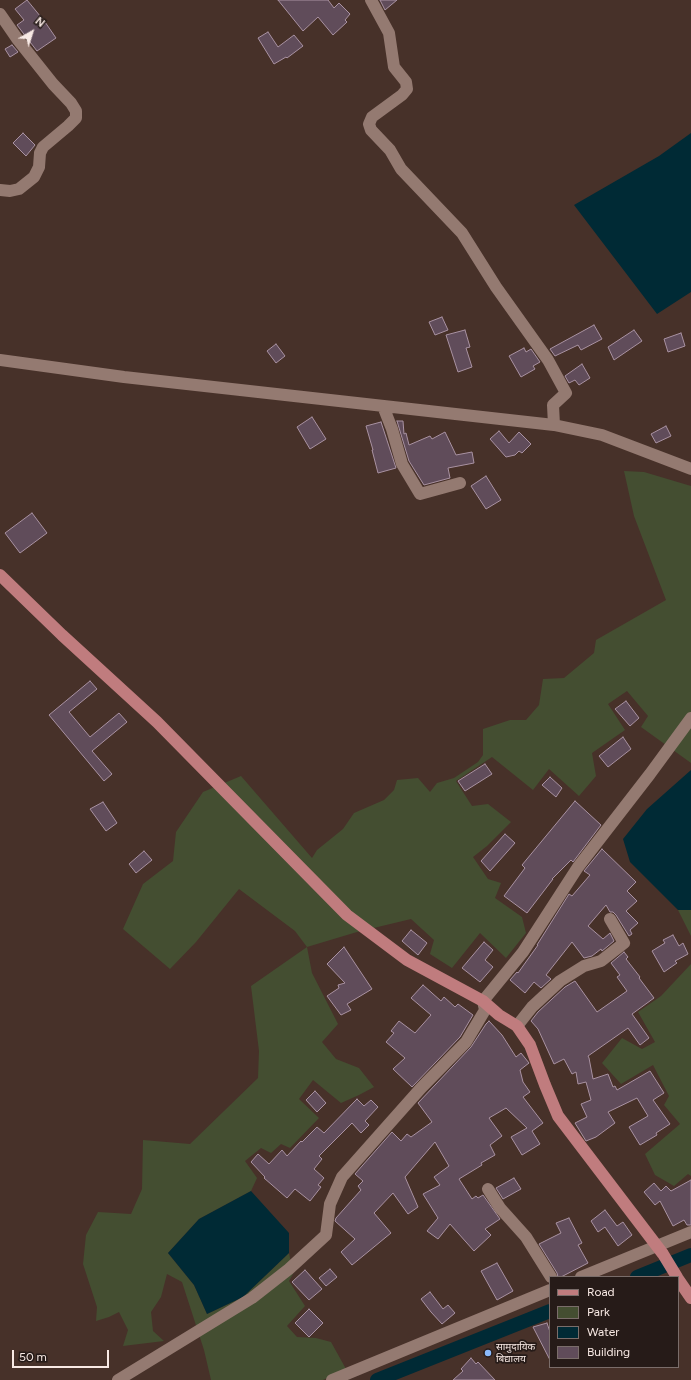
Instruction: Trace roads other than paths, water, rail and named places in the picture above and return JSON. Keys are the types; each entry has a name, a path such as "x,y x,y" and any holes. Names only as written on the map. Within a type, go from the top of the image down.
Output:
{"main road":[{"path":"0,575 62,635 157,722 347,915 407,960 483,1001 498,1015 517,1026 530,1045 558,1116 659,1250 676,1276"},
{"path":"679,1280 691,1298"}],"street":[{"path":"371,0 389,33 394,67 406,82 407,89 402,95 372,117 369,124 371,130 390,150 401,169 462,233 496,287 548,360 566,392 553,405 554,425"},
{"path":"0,14 18,40 76,111 76,118 43,146 40,153 39,167 34,177 19,189 10,191 0,190"},
{"path":"0,360 124,377 554,425 602,435 691,469"},
{"path":"383,406 392,429 402,464 420,494 460,483"},
{"path":"118,1380 252,1298 290,1268 326,1235 330,1204 342,1178 421,1088 466,1042 485,1010 483,1001 523,952 578,867 641,786 691,718"},
{"path":"517,1026 532,1007 560,981 584,966 601,961 624,943 610,919"},
{"path":"488,1189 500,1208 526,1237 550,1276"},
{"path":"585,1276 659,1250 691,1232"},
{"path":"332,1380 549,1290"}],"water":[{"path":"691,133 691,292 657,314 574,205 659,156"},
{"path":"691,770 691,910 678,910 630,862 623,839 647,809"},
{"path":"251,1191 289,1233 289,1253 243,1297 207,1314 194,1285 168,1253 199,1219"}],"waterway":[{"path":"639,1276 691,1255"},
{"path":"377,1380 549,1311"}],"place":[{"name":"सामुदायिक बिद्यालय","path":"488,1353"}]}
